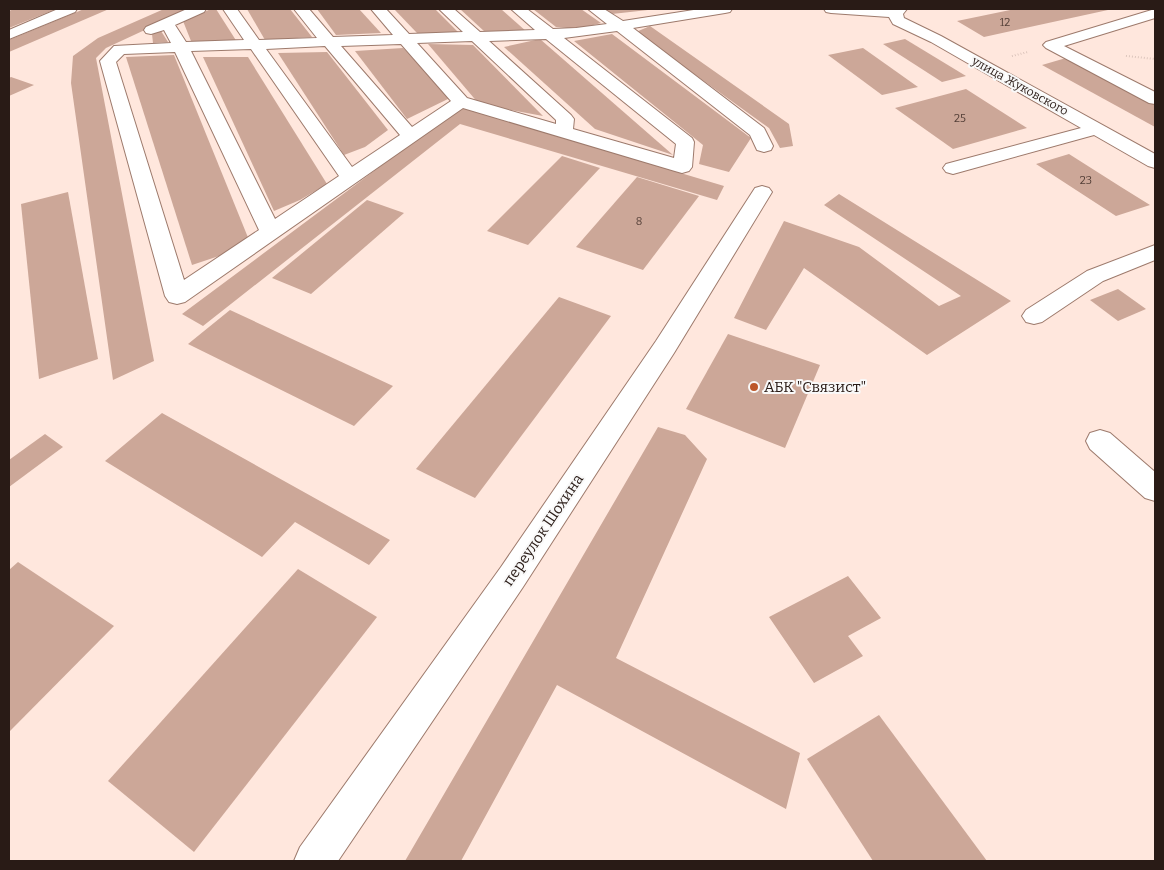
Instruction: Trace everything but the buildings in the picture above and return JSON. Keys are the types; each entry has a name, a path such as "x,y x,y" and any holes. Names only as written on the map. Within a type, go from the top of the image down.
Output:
{"street":[{"path":"9,34 70,9"},
{"path":"199,9 143,34 120,49 108,61 177,296 461,102"},
{"path":"230,9 257,44 350,178"},
{"path":"301,9 411,137"},
{"path":"378,9 461,102 682,167 685,142 518,9"},
{"path":"446,9 565,119 564,132"},
{"path":"595,9 758,132 764,146"},
{"path":"120,49 576,34 725,9"},
{"path":"831,9 897,11"},
{"name":"улица Жуковского","path":"897,11 898,22 936,39 1155,162"},
{"path":"1155,13 1052,45 1155,99"},
{"path":"167,23 181,47 271,232"},
{"path":"953,168 1098,129"},
{"name":"переулок Шохина","path":"314,861 512,577 665,347 762,192"},
{"path":"1034,316 1095,276 1155,252"},
{"path":"1100,441 1155,489"}],"place":[{"name":"АБК \"Связист\"","path":"754,387"}]}
